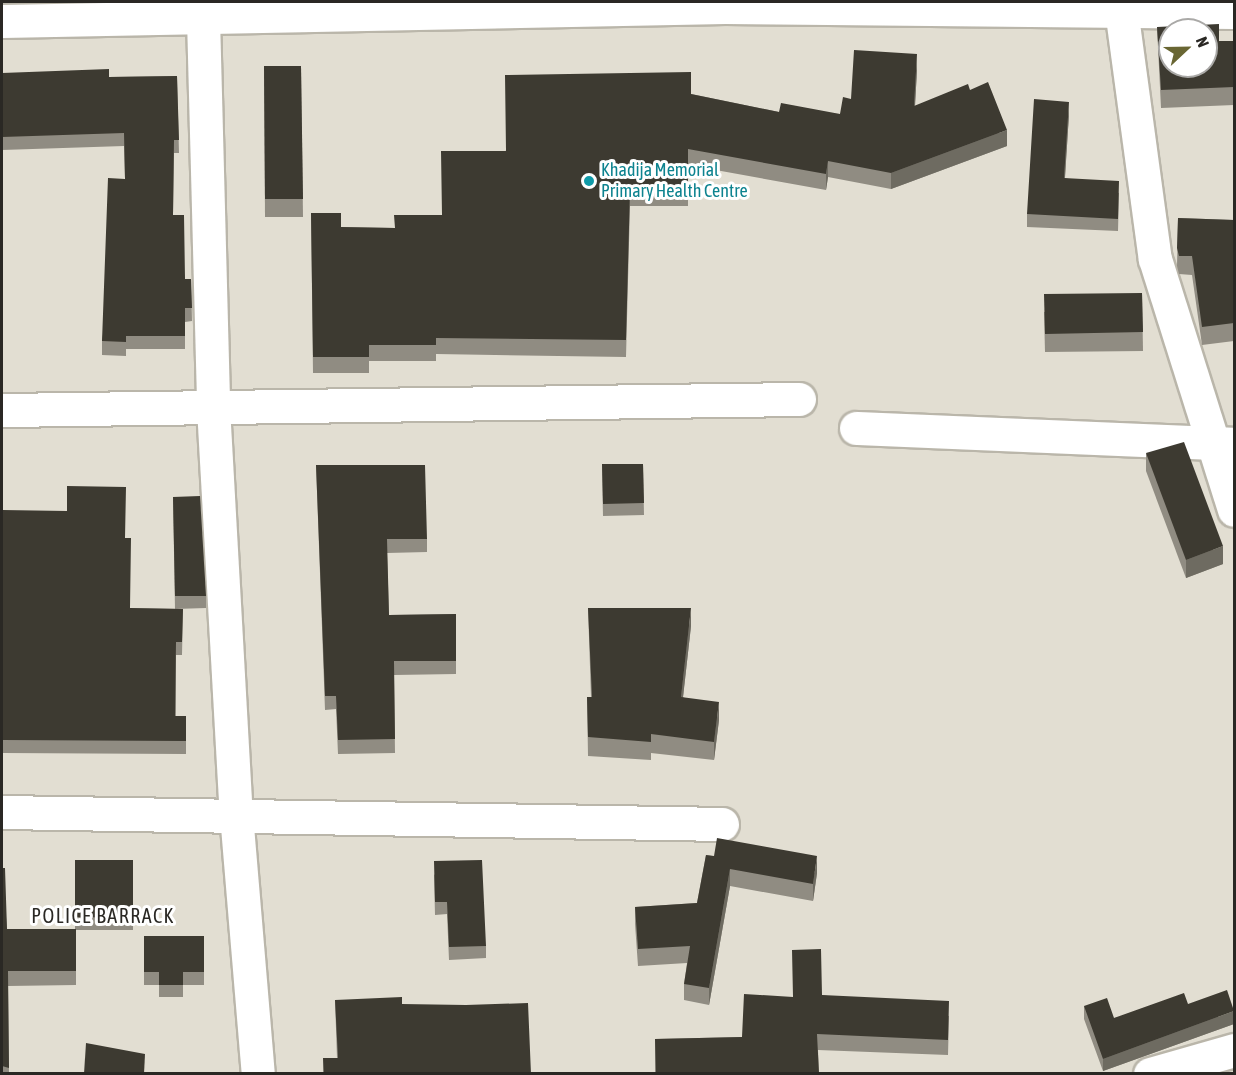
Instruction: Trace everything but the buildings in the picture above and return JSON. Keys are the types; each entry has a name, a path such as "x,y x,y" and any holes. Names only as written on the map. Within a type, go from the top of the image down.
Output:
{"street":[{"path":"2,21 500,10 857,6 1234,12"},
{"path":"1121,9 1155,259 1223,444 1234,510"},
{"path":"203,18 213,407 236,814 258,1074"},
{"path":"2,410 799,399"},
{"path":"856,428 1223,444"},
{"path":"2,812 236,814 722,824"},
{"path":"1170,1071 1234,1050"}],"place":[{"name":"Khadija Memorial Primary Health Centre","path":"589,181"}],"district":[{"name":"POLICE BARRACK","path":"103,915"}]}
